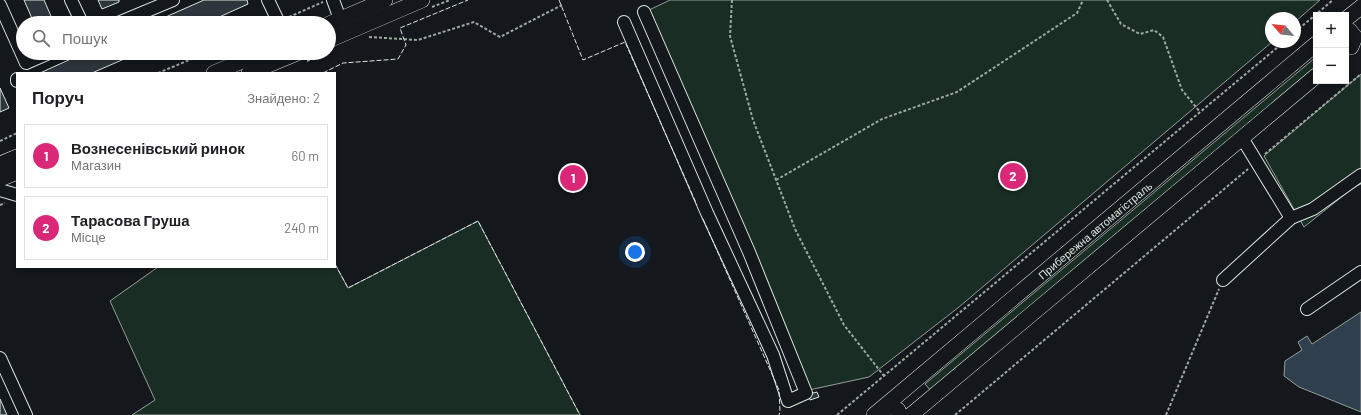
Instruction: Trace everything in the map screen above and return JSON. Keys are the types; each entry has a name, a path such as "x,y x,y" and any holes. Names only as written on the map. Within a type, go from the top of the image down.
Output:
{"main road":[{"path":"336,21 385,0"},
{"path":"336,37 422,0"},
{"path":"1349,17 1361,7"},
{"path":"1349,30 1355,37 1353,46"},
{"name":"Прибережна автомагістраль","path":"874,415 1313,47"},
{"path":"216,72 244,60"},
{"path":"251,72 280,60"},
{"path":"911,415 1313,79"},
{"path":"0,164 16,157"},
{"path":"0,179 16,172"},
{"path":"924,373 915,386 922,400 932,397"},
{"path":"874,415 892,406 898,410 900,415"}],"street":[{"path":"71,0 79,16"},
{"path":"130,16 150,4 173,0"},
{"path":"268,0 276,16"},
{"path":"332,0 334,16"},
{"path":"0,5 16,47"},
{"path":"624,22 713,226 773,355 788,401 806,393 749,252 644,12"},
{"path":"24,68 38,60"},
{"path":"1242,138 1291,218"},
{"path":"1222,280 1291,218 1312,209 1361,175"},
{"path":"0,190 16,195"},
{"path":"1307,309 1361,272"},
{"path":"0,358 26,415"}],"path":[{"path":"294,16 327,0"},
{"path":"732,0 730,36 753,120 795,229 844,326 884,376"},
{"path":"776,180 882,119 957,92 1077,13 1083,0"},
{"path":"1107,0 1121,24 1140,34 1154,30 1163,37 1182,90 1200,112"},
{"path":"1301,27 1333,0"},
{"path":"362,37 418,40 474,22 500,37 562,6"},
{"path":"837,415 1277,48"},
{"path":"160,72 189,60"},
{"path":"955,415 1361,74"},
{"path":"0,141 16,133"},
{"path":"1166,415 1222,280"}],"green space":[{"path":"670,0 1320,0 1301,17 1301,12 1265,12 1265,48 959,307 869,377 809,390 649,10"},
{"path":"1313,60 1313,69 931,391 925,384"},
{"path":"1361,74 1361,184 1354,187 1304,227 1264,156"},
{"path":"478,221 580,415 132,415 155,400 110,301 157,268 336,268 336,266 348,288"}],"water":[{"path":"1361,312 1361,412 1299,387 1284,376 1285,361 1302,350 1298,342 1307,336 1312,344"}],"building":[{"path":"24,0 44,0 51,16 31,16"},
{"path":"98,0 119,0 119,2 102,9"},
{"path":"204,0 247,0 248,4 221,16 168,16"},
{"path":"69,60 122,60 94,72 42,72"},
{"path":"0,88 9,108 0,112"},
{"path":"817,392 819,397 810,400 809,394"},
{"path":"0,399 7,415 0,415"}],"fence":[{"path":"325,72 343,63 398,59 406,45 400,28 468,0"},
{"path":"559,0 583,60 625,42 697,205"},
{"path":"703,219 779,390 779,415"},
{"path":"336,266 348,288 478,221 580,415"}],"place":[{"name":"Тарасова Груша","path":"1013,176"},
{"name":"Вознесенівський ринок","path":"573,178"}]}
